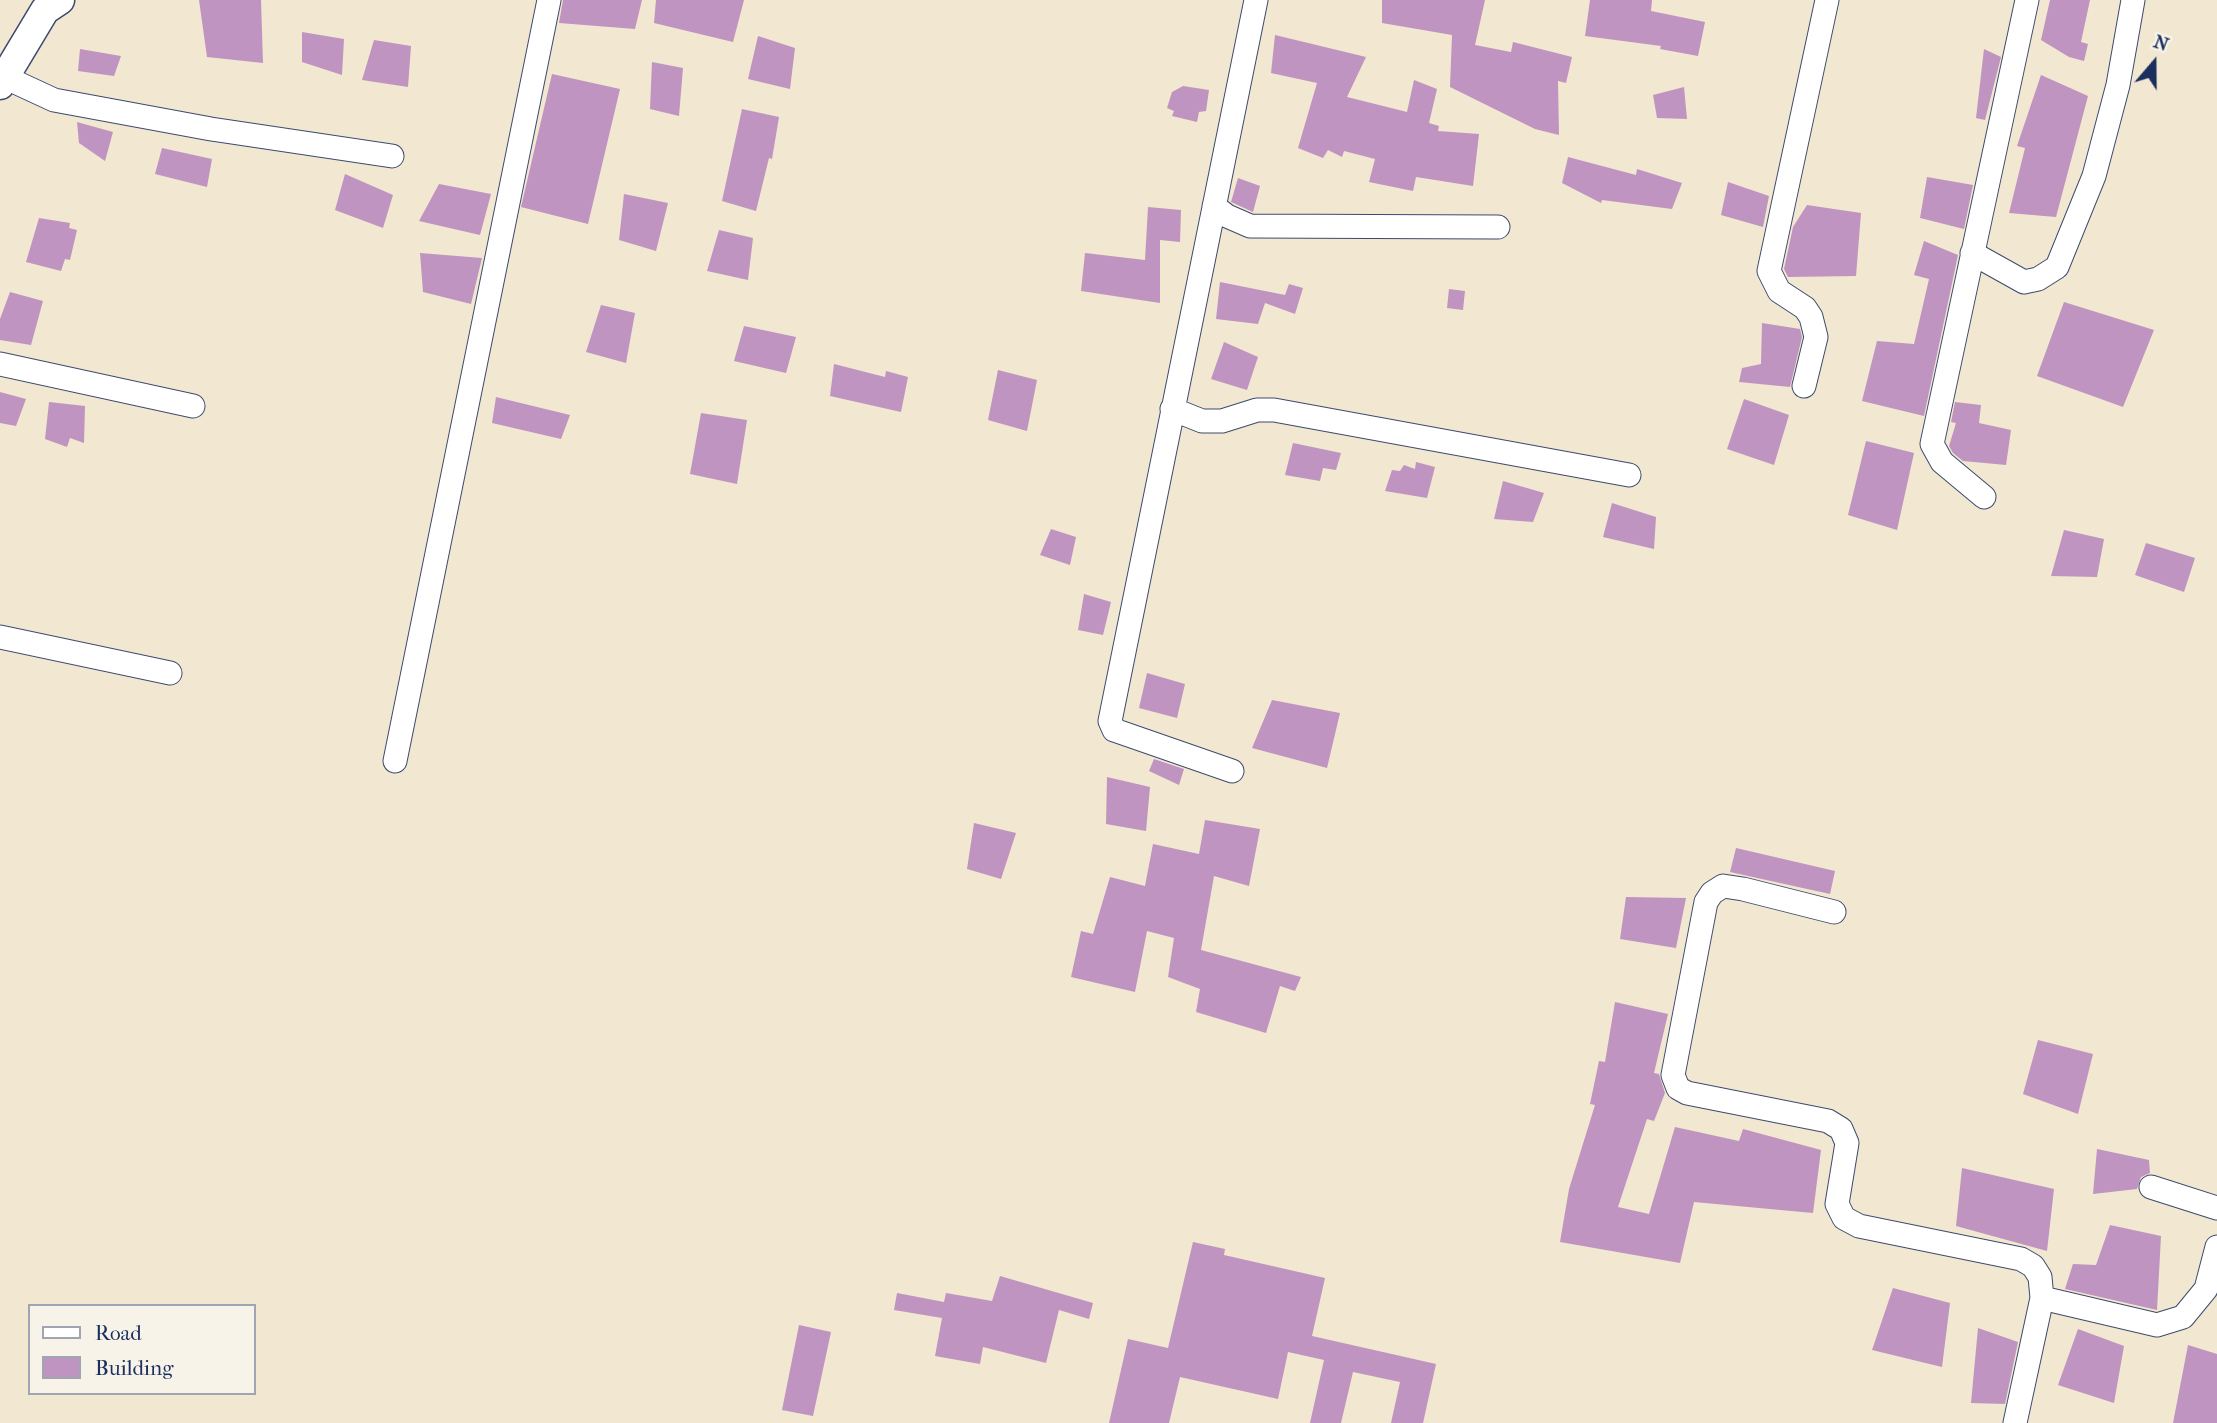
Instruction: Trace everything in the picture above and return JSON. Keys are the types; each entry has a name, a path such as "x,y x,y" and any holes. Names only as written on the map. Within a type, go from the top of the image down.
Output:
{"street":[{"path":"395,761 549,0"},
{"path":"1232,771 1114,730 1110,721 1256,0"},
{"path":"1804,386 1816,337 1811,317 1805,308 1779,291 1769,271 1827,0"},
{"path":"1984,497 1942,462 1932,444 2027,0"},
{"path":"1972,253 2024,282 2038,279 2057,267 2094,176 2118,85 2133,0"},
{"path":"55,1 45,10 1,79 54,100 211,129 392,156"},
{"path":"1214,206 1227,216 1250,226 1498,227"},
{"path":"0,364 193,406"},
{"path":"1172,409 1202,421 1223,421 1257,410 1274,410 1629,475"},
{"path":"0,637 170,673"},
{"path":"1834,912 1743,889 1723,886 1712,893 1706,902 1673,1075 1678,1088 1687,1093 1828,1121 1841,1129 1847,1143 1837,1204 1844,1218 1859,1226 2021,1259 2034,1266 2040,1277 2042,1298 2018,1422"},
{"path":"2151,1187 2217,1208"},
{"path":"2042,1298 2157,1325 2183,1317 2206,1289 2217,1247"}],"building":[{"path":"199,0 261,0 263,63 207,57"},
{"path":"563,0 642,0 635,29 559,23"},
{"path":"656,0 744,0 733,42 654,23"},
{"path":"1382,0 1485,0 1475,45 1511,52 1513,42 1572,57 1566,83 1558,81 1559,135 1535,129 1450,87 1452,35 1382,23"},
{"path":"1590,0 1652,0 1651,11 1705,22 1698,56 1660,49 1661,46 1585,36"},
{"path":"2050,0 2090,0 2081,42 2088,44 2084,61 2069,57 2041,40"},
{"path":"302,32 344,39 342,75 302,62"},
{"path":"1275,35 1366,57 1347,97 1407,112 1414,80 1437,89 1429,123 1439,126 1438,131 1479,134 1473,186 1416,177 1413,191 1369,182 1375,159 1344,151 1342,157 1328,150 1323,158 1298,148 1317,83 1271,73"},
{"path":"758,36 795,48 790,89 748,79"},
{"path":"374,40 411,46 408,87 362,80"},
{"path":"80,49 121,56 114,76 78,71"},
{"path":"1984,49 2001,57 1985,120 1976,118"},
{"path":"652,62 683,68 679,116 650,109"},
{"path":"552,74 620,89 588,224 521,207"},
{"path":"2041,75 2088,96 2056,217 2009,213 2025,148 2017,146"},
{"path":"1183,86 1209,90 1206,111 1199,112 1197,122 1172,116 1174,111 1167,108 1172,92"},
{"path":"1684,87 1687,119 1657,118 1653,95"},
{"path":"742,109 779,117 772,159 769,158 756,211 722,201"},
{"path":"77,122 113,132 105,161 79,143"},
{"path":"162,148 212,159 207,187 155,174"},
{"path":"1568,157 1636,175 1637,169 1682,183 1672,209 1602,200 1601,203 1562,183"},
{"path":"345,174 393,195 383,228 335,210"},
{"path":"1927,177 1973,185 1964,229 1920,218"},
{"path":"1238,178 1260,186 1253,212 1231,202"},
{"path":"1728,182 1769,196 1763,227 1721,215"},
{"path":"439,184 491,194 480,235 419,221"},
{"path":"624,194 668,203 656,251 619,240"},
{"path":"1807,205 1861,213 1856,276 1788,277 1784,269 1793,227"},
{"path":"1148,207 1181,210 1180,242 1160,240 1160,303 1081,291 1085,253 1145,260"},
{"path":"39,218 70,223 69,228 77,230 70,260 65,259 61,271 26,262"},
{"path":"719,230 753,238 748,280 707,271"},
{"path":"1924,241 1958,255 1924,416 1862,401 1877,341 1914,344 1929,279 1914,275"},
{"path":"420,253 482,258 471,304 423,292"},
{"path":"1220,282 1285,295 1289,284 1303,288 1295,314 1265,303 1258,324 1216,319"},
{"path":"1449,289 1465,291 1463,310 1447,308"},
{"path":"10,292 43,301 31,345 0,340 0,319"},
{"path":"2064,302 2154,330 2123,407 2037,376"},
{"path":"601,305 635,313 626,363 586,352"},
{"path":"1762,323 1800,329 1802,337 1790,387 1739,382 1742,368 1761,364"},
{"path":"744,326 796,337 786,373 734,361"},
{"path":"1224,342 1258,357 1247,390 1211,379"},
{"path":"834,364 885,377 886,371 908,377 901,412 830,396"},
{"path":"998,370 1037,380 1027,431 988,420"},
{"path":"0,392 26,399 16,426 0,423"},
{"path":"496,397 570,415 561,439 492,423"},
{"path":"1744,399 1789,415 1774,465 1727,449"},
{"path":"49,402 85,406 84,443 70,438 67,447 45,439"},
{"path":"1955,402 1981,405 1979,423 2011,430 2006,465 1963,461 1953,453 1949,446 1956,423 1951,422"},
{"path":"701,413 747,420 737,484 690,474"},
{"path":"1866,441 1914,453 1897,530 1848,515"},
{"path":"1293,443 1341,453 1336,470 1323,468 1320,481 1285,475"},
{"path":"1416,462 1435,467 1427,498 1385,491 1392,470 1400,471 1404,465 1415,469"},
{"path":"1503,481 1544,493 1533,522 1494,519"},
{"path":"1612,503 1656,517 1654,549 1603,537"},
{"path":"1051,529 1076,537 1070,565 1040,555"},
{"path":"2064,530 2104,539 2097,577 2051,576"},
{"path":"2146,543 2195,558 2184,592 2135,575"},
{"path":"1084,594 1111,602 1103,635 1078,630"},
{"path":"1147,673 1185,684 1177,718 1139,708"},
{"path":"1272,700 1340,713 1327,768 1252,748"},
{"path":"1154,759 1184,769 1179,785 1149,771"},
{"path":"1107,777 1150,787 1146,831 1106,824"},
{"path":"1205,820 1260,829 1249,886 1214,876 1201,950 1301,977 1295,991 1280,986 1266,1033 1196,1012 1200,989 1168,977 1174,938 1147,931 1135,992 1071,977 1081,931 1093,934 1110,877 1145,886 1153,844 1199,854"},
{"path":"974,823 1016,833 1001,879 967,869"},
{"path":"1736,848 1835,871 1830,894 1730,872"},
{"path":"1626,897 1686,898 1676,948 1620,939"},
{"path":"1615,1002 1668,1014 1654,1073 1659,1074 1665,1093 1654,1121 1647,1119 1618,1207 1649,1214 1675,1127 1739,1141 1743,1129 1821,1150 1813,1213 1694,1202 1680,1263 1560,1242 1569,1189 1595,1105 1590,1104 1599,1061 1605,1062"},
{"path":"2038,1040 2093,1054 2078,1114 2023,1094"},
{"path":"2097,1149 2149,1160 2150,1173 2141,1177 2137,1189 2093,1194"},
{"path":"1962,1168 2054,1189 2047,1251 1956,1226"},
{"path":"2110,1225 2161,1236 2157,1310 2065,1289 2073,1264 2096,1265"},
{"path":"1193,1242 1225,1249 1224,1255 1325,1278 1312,1336 1436,1364 1423,1423 1391,1423 1400,1382 1353,1372 1341,1423 1310,1423 1324,1360 1288,1352 1278,1399 1180,1377 1169,1423 1109,1423 1128,1339 1168,1348"},
{"path":"1000,1276 1093,1303 1089,1319 1059,1310 1046,1363 983,1347 980,1364 935,1356 942,1318 894,1310 897,1293 944,1302 946,1293 992,1301"},
{"path":"1893,1288 1950,1303 1942,1367 1872,1350"},
{"path":"799,1325 831,1332 813,1416 782,1410"},
{"path":"1978,1328 2018,1342 2005,1404 1971,1403"},
{"path":"2078,1329 2124,1346 2114,1403 2058,1385"},
{"path":"2188,1345 2217,1354 2217,1423 2173,1423"}]}
